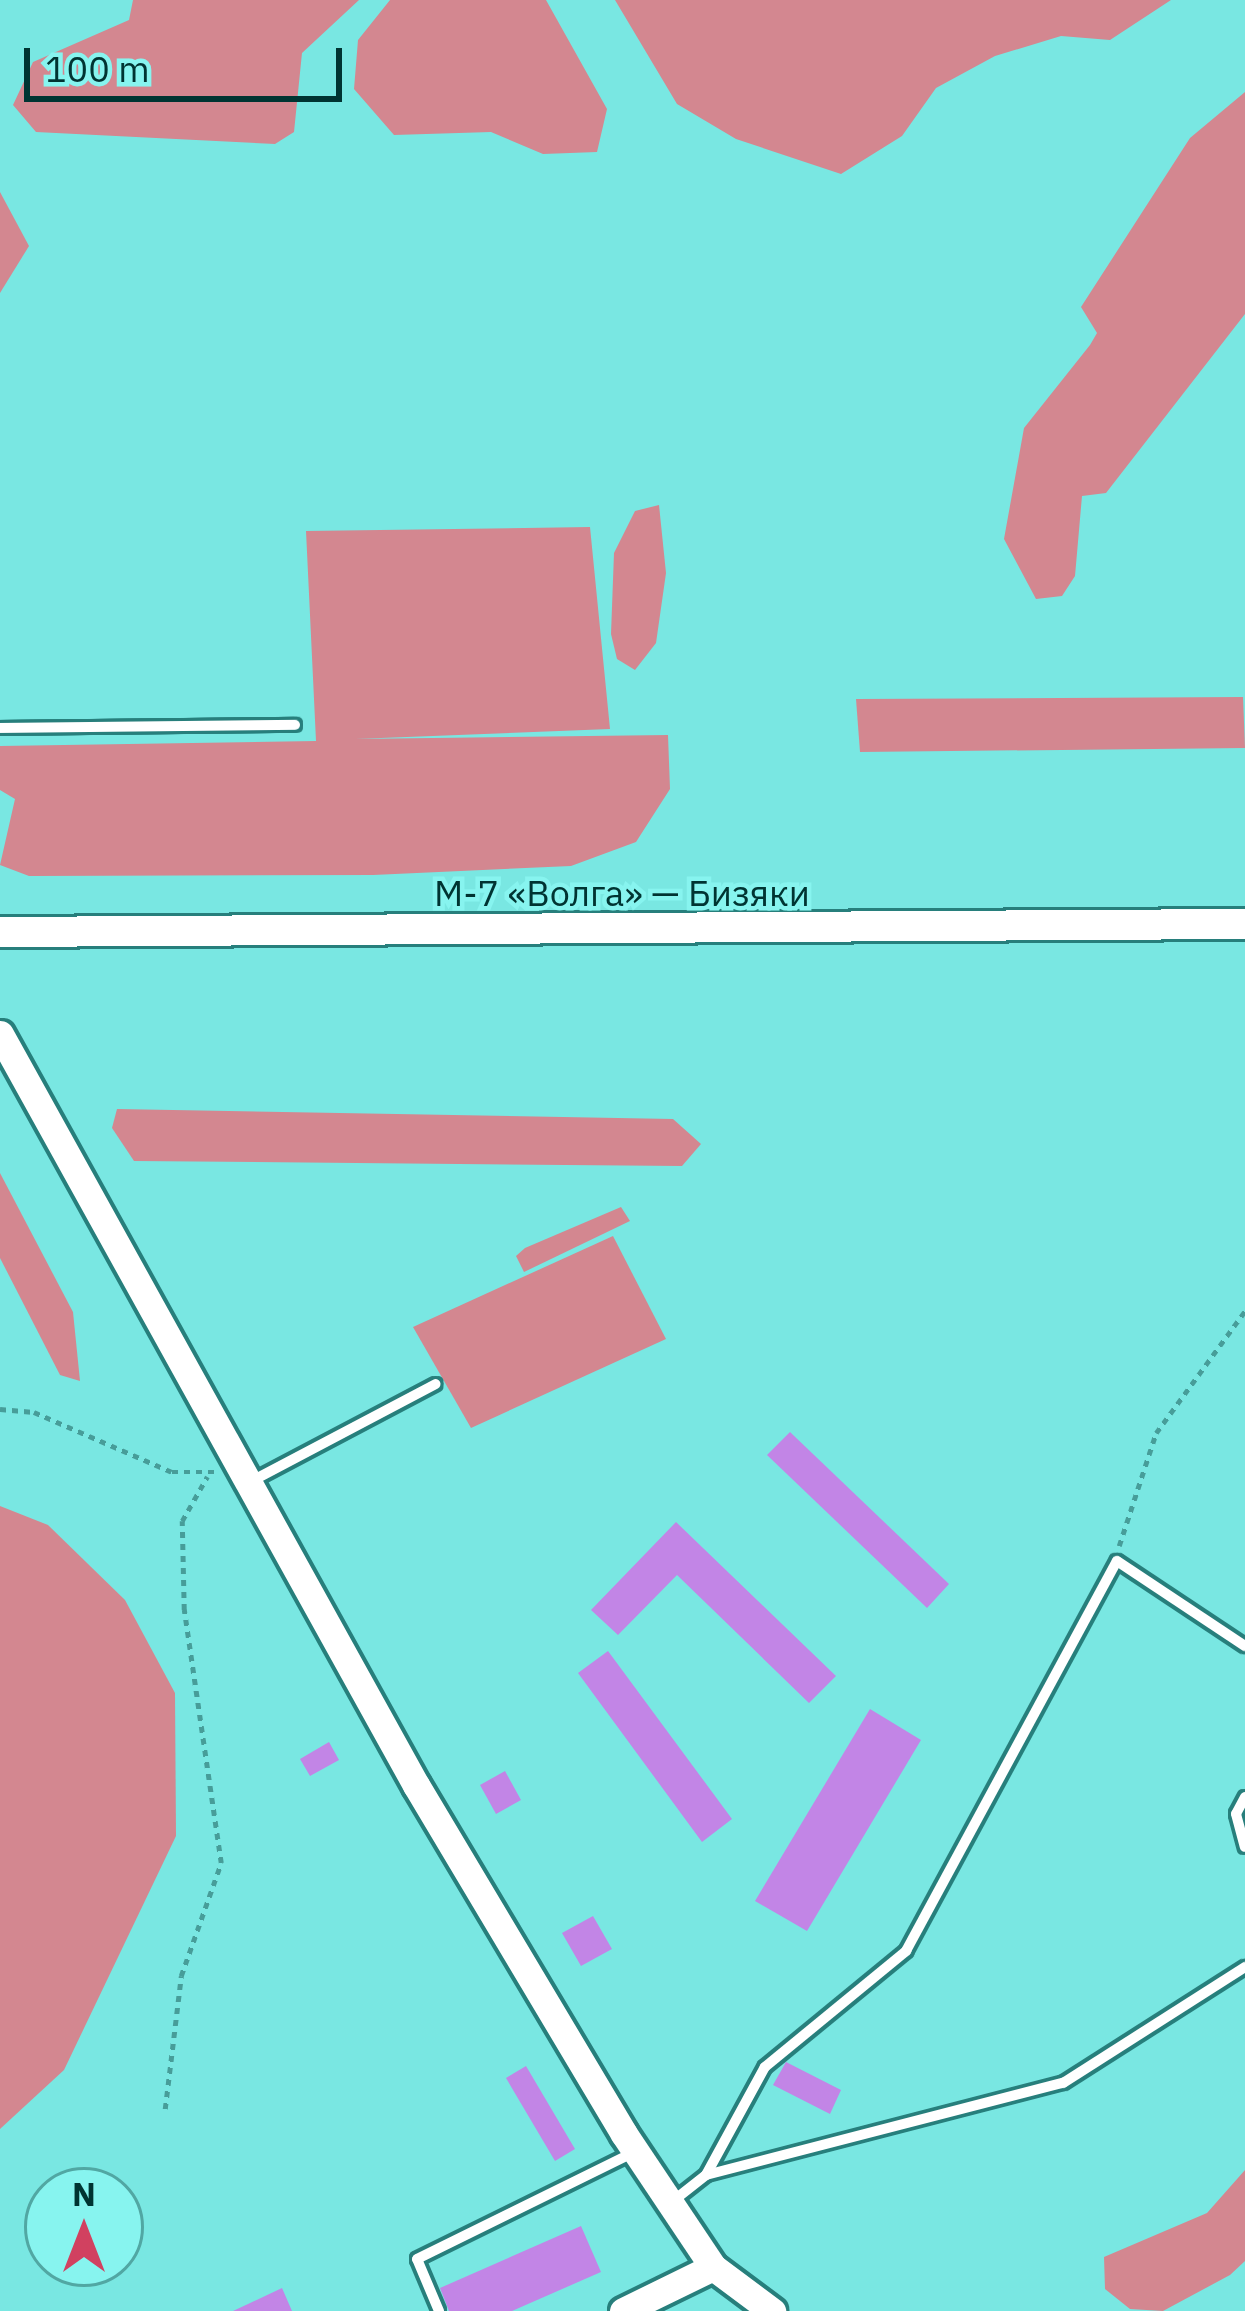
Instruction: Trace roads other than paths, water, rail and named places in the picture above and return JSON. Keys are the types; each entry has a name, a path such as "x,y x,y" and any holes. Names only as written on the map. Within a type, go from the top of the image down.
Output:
{"main road":[{"name":"М-7 «Волга» — Бизяки","path":"0,932 1245,923"}],"street":[{"path":"0,1034 241,1475 636,2152 713,2267 772,2311"},
{"path":"623,2311 713,2267"}],"lane":[{"path":"0,728 295,725"},
{"path":"241,1475 436,1384"},
{"path":"706,2175 765,2067 906,1952 1117,1561 1245,1646"},
{"path":"1245,1797 1236,1814 1245,1846"},
{"path":"670,2203 706,2175 1064,2083 1245,1967"},
{"path":"439,2311 416,2259 636,2152"}]}
